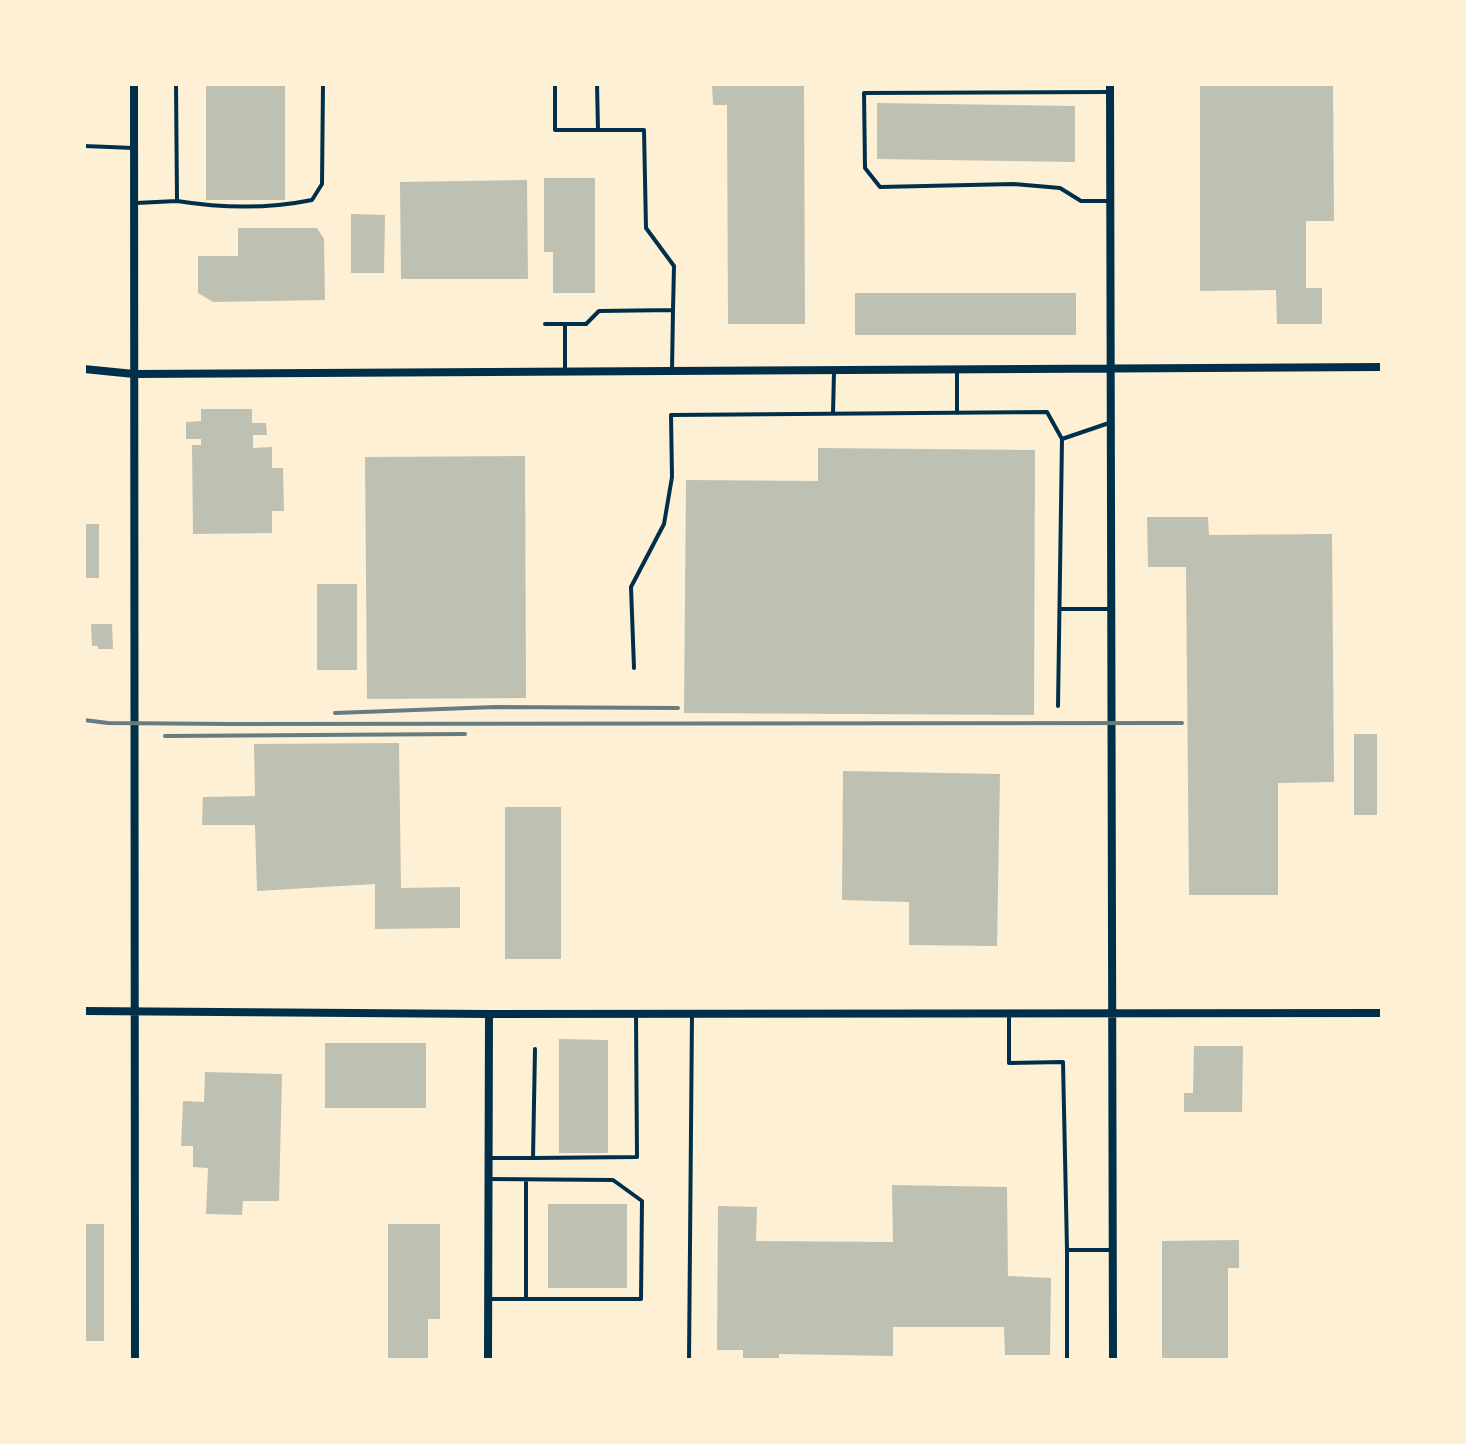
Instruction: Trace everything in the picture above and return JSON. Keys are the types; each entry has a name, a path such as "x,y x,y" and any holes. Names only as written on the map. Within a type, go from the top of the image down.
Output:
{"street":[{"path":"134,84 135,1360"},
{"path":"1110,88 1113,1360"},
{"path":"84,369 134,374 1382,367"},
{"path":"84,1011 1382,1013"},
{"path":"488,1360 489,1014"}],"lane":[{"path":"176,84 177,201"},
{"path":"134,203 177,201 205,205 286,205 312,200 322,184 323,84"},
{"path":"555,84 555,130 644,130 646,228 674,266 672,371"},
{"path":"597,84 598,130"},
{"path":"1110,88 864,93 865,168 880,187 1014,184 1060,188 1081,201 1111,201"},
{"path":"84,146 134,148"},
{"path":"545,324 586,324 599,311 673,310"},
{"path":"565,324 565,371"},
{"path":"957,369 957,413"},
{"path":"833,413 834,370"},
{"path":"634,668 631,587 664,524 672,477 671,415 1047,412 1062,439 1058,706"},
{"path":"1062,439 1111,422"},
{"path":"1060,609 1111,608"},
{"path":"1009,1012 1009,1063 1063,1062 1067,1360"},
{"path":"489,1158 637,1157 636,1013"},
{"path":"689,1360 692,1013"},
{"path":"533,1158 535,1049"},
{"path":"488,1299 641,1299 642,1201 613,1180 489,1179"},
{"path":"526,1180 526,1298"},
{"path":"1067,1250 1113,1250"}],"building":[{"path":"206,84 285,84 285,200 206,200"},
{"path":"712,84 804,84 805,324 728,324 727,105 713,105"},
{"path":"1200,84 1333,84 1334,221 1306,221 1306,288 1322,288 1322,324 1277,324 1276,290 1200,291"},
{"path":"877,103 1075,106 1075,162 877,159"},
{"path":"544,178 595,178 595,293 553,293 553,252 544,252"},
{"path":"527,180 528,279 401,279 400,182"},
{"path":"351,214 385,215 384,273 351,273"},
{"path":"238,228 317,228 324,239 325,300 213,302 198,293 198,256 238,256"},
{"path":"855,293 1076,293 1076,335 855,335"},
{"path":"201,409 252,409 252,423 266,423 267,435 253,435 253,448 272,447 272,468 283,468 284,511 272,511 272,533 193,534 192,445 201,445 201,439 186,439 186,422 201,421"},
{"path":"818,448 1035,450 1034,715 684,713 686,480 818,481"},
{"path":"525,456 526,698 367,699 365,457"},
{"path":"1147,517 1208,517 1209,535 1332,534 1334,782 1278,783 1278,895 1189,895 1186,567 1148,567"},
{"path":"84,524 99,524 99,578 84,578"},
{"path":"317,584 357,584 357,670 317,670"},
{"path":"91,624 112,624 113,649 92,646"},
{"path":"1354,734 1377,734 1377,815 1354,815"},
{"path":"399,743 401,888 460,887 460,928 375,929 375,884 257,891 255,825 202,825 203,797 255,796 254,744"},
{"path":"843,771 1000,774 997,946 909,945 909,902 842,900"},
{"path":"505,807 561,807 561,959 505,959"},
{"path":"559,1039 608,1040 608,1153 559,1153"},
{"path":"325,1043 426,1043 426,1108 325,1108"},
{"path":"1194,1046 1243,1046 1242,1112 1184,1112 1184,1093 1193,1093"},
{"path":"205,1072 282,1074 279,1201 243,1201 242,1215 206,1214 208,1168 193,1167 193,1146 181,1146 183,1101 204,1102"},
{"path":"892,1185 1007,1187 1008,1276 1051,1278 1050,1355 1005,1355 1004,1327 893,1327 893,1356 779,1354 779,1360 743,1360 743,1350 717,1350 718,1206 757,1207 756,1241 893,1242"},
{"path":"548,1204 627,1204 627,1288 548,1288"},
{"path":"84,1224 104,1224 104,1341 84,1341"},
{"path":"388,1224 440,1224 440,1319 428,1319 428,1360 388,1360"},
{"path":"1239,1240 1239,1268 1228,1268 1228,1360 1162,1360 1162,1241"}],"railway":[{"path":"335,713 495,707 678,708"},
{"path":"84,720 231,724 1182,723"},
{"path":"165,736 465,734"}]}
